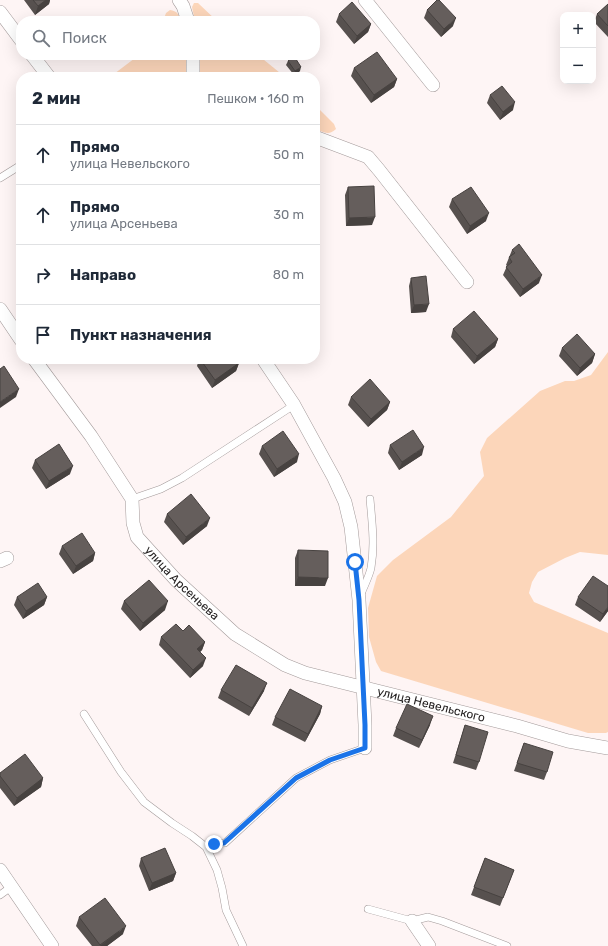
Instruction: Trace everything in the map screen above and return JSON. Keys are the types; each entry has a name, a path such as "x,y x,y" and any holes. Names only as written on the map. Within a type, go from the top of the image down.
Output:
{"street":[{"path":"179,0 186,16"},
{"path":"365,0 433,84"},
{"path":"0,12 16,33"},
{"path":"36,60 45,72"},
{"path":"193,60 193,72"},
{"path":"320,139 368,157 380,170 467,282"},
{"path":"0,309 16,333"},
{"path":"38,364 91,436 132,499"},
{"name":"улица Невельского","path":"266,364 294,405 334,478 345,502 351,527 359,600 363,688 517,726 568,741 608,748"},
{"name":"улица Арсеньева","path":"132,499 133,523 137,537 176,580 235,634 285,665 305,673 363,688"},
{"path":"363,688 365,748"},
{"path":"0,870 52,946"},
{"path":"412,921 429,946"}],"lane":[{"path":"0,178 16,167"},
{"path":"132,499 161,489 182,478 294,405"},
{"path":"359,600 371,570 373,556 370,500"},
{"path":"84,714 121,772 144,802 192,836 206,848 217,870 226,910 244,946"},
{"path":"206,848 210,844 224,843 296,778 330,760 365,748"},
{"path":"0,895 11,887"},
{"path":"368,909 412,921 428,917 507,946"}],"shaded area":[{"path":"194,3 198,3 212,16 194,16 192,7"},
{"path":"170,10 177,13 179,16 165,16"},
{"path":"132,60 187,60 187,72 117,72"},
{"path":"198,60 264,60 279,72 198,72"},
{"path":"320,110 334,124 336,129 326,133 320,131"},
{"path":"608,352 608,555 580,552 565,558 538,572 532,582 529,593 534,602 608,633 608,732 588,733 381,671 376,662 369,637 368,608 377,576 393,560 451,517 484,476 480,452 487,438 540,391 565,381 574,381 591,375"}],"building":[{"path":"33,0 46,0 38,6"},
{"path":"437,0 439,0 456,18 444,29 427,10"},
{"path":"352,2 371,24 357,36 339,14"},
{"path":"608,4 608,26 597,14"},
{"path":"377,52 397,79 374,95 354,68"},
{"path":"297,60 301,67 295,71 288,61"},
{"path":"502,86 515,102 503,112 490,95"},
{"path":"374,186 375,217 349,218 348,187"},
{"path":"471,187 489,213 470,226 452,199"},
{"path":"519,244 542,275 523,289 506,267 512,262 509,257 515,253 512,250"},
{"path":"426,276 429,304 414,305 411,278"},
{"path":"474,311 498,339 477,356 453,329"},
{"path":"577,334 595,354 580,368 562,348"},
{"path":"204,364 238,364 215,380"},
{"path":"4,366 19,389 0,402 0,369"},
{"path":"370,379 390,402 371,419 351,397"},
{"path":"413,430 424,447 402,462 390,445"},
{"path":"283,431 299,454 277,469 262,446"},
{"path":"59,444 73,466 49,481 35,460"},
{"path":"191,494 210,518 186,537 167,514"},
{"path":"82,533 95,553 76,566 62,546"},
{"path":"298,550 328,551 328,578 298,577"},
{"path":"593,576 608,586 608,607 603,614 578,597"},
{"path":"149,580 168,601 143,623 124,601"},
{"path":"38,583 47,597 26,611 17,597"},
{"path":"176,624 183,631 189,625 205,642 197,649 206,658 193,670 161,637"},
{"path":"236,665 267,683 252,708 221,690"},
{"path":"290,689 322,706 308,734 275,717"},
{"path":"407,704 433,716 422,740 396,728"},
{"path":"465,725 488,732 479,762 456,755"},
{"path":"524,743 553,752 547,772 517,763"},
{"path":"25,754 43,778 17,798 0,776 0,773"},
{"path":"165,848 176,873 152,883 141,858"},
{"path":"485,858 514,870 503,898 474,887"},
{"path":"105,898 126,926 100,945 79,917"}],"route":[{"path":"214,844 224,843 296,778 330,760 365,748 359,600 355,562"}]}
